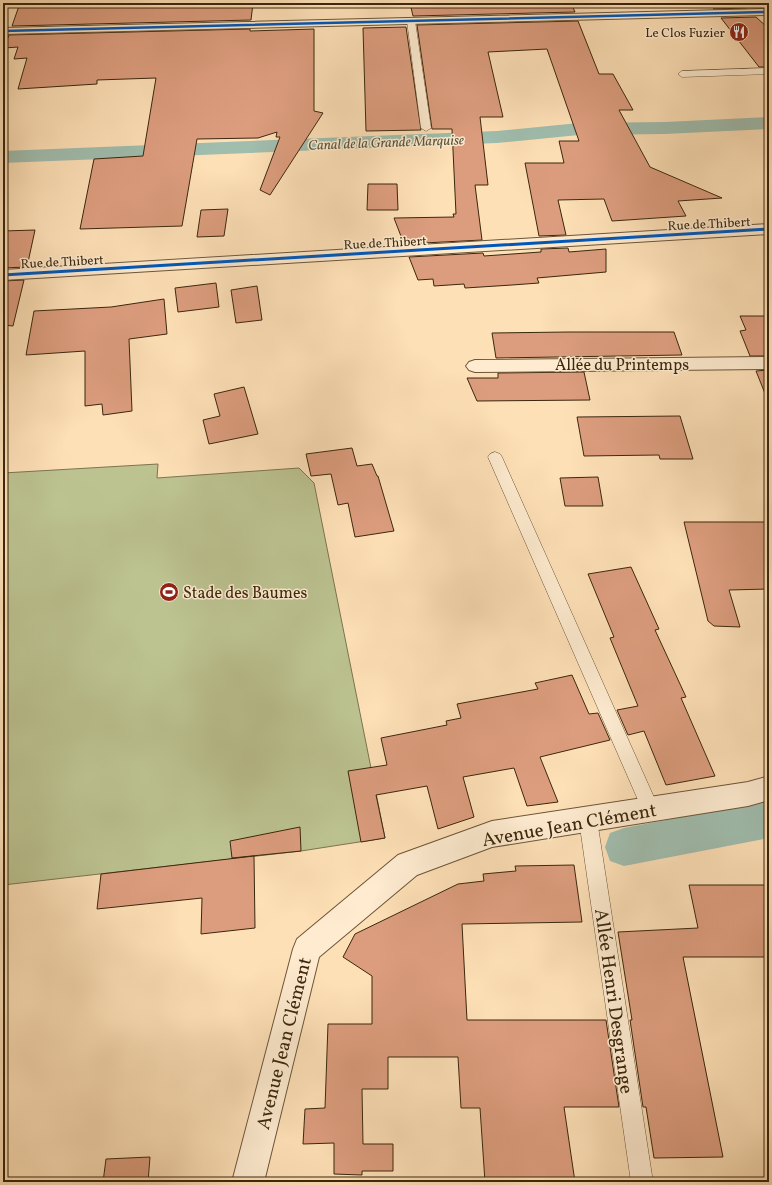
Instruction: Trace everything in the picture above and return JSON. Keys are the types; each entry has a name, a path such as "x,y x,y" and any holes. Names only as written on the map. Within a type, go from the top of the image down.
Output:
{"street":[{"path":"3,31 769,12"},
{"name":"Rue de Thibert","path":"3,275 769,229"},
{"name":"Allée du Printemps","path":"475,366 769,363"},
{"name":"Avenue Jean Clément","path":"248,1182 307,949 408,865 492,834 748,794 769,788"}],"lane":[{"path":"411,21 426,128"},
{"path":"682,74 769,71"},
{"path":"495,457 651,810"},
{"name":"Allée Henri Desgrange","path":"588,820 642,1182"}],"green space":[{"name":"Stade des Baumes","path":"158,464 157,478 299,468 314,483 385,838 301,851 3,885 3,473"}],"building":[{"path":"20,3 253,3 251,20 12,26"},
{"path":"410,3 571,3 575,12 413,16"},
{"path":"710,3 742,3 747,8 714,9"},
{"path":"756,17 769,29 769,67 759,67 721,18"},
{"path":"578,21 599,74 613,74 633,110 619,110 650,167 722,198 678,201 686,216 612,221 604,199 558,200 566,235 539,236 525,163 564,163 559,141 579,141 547,49 488,52 503,117 480,117 488,185 475,185 482,240 404,244 394,218 454,217 453,214 456,214 452,129 432,129 417,25"},
{"path":"406,27 421,130 366,131 363,28"},
{"path":"250,29 250,31 314,29 314,111 323,113 270,195 260,190 280,137 276,137 277,132 258,138 197,139 182,226 80,229 94,159 143,156 156,78 97,80 97,84 18,89 27,58 14,59 18,47 4,48 9,35"},
{"path":"368,184 397,184 398,210 367,210"},
{"path":"228,209 224,236 197,237 201,210"},
{"path":"35,230 27,267 3,268 3,231"},
{"path":"568,248 569,252 606,249 606,272 537,278 539,283 465,288 464,284 434,286 433,279 418,280 409,257 483,253 484,256 541,252 541,249"},
{"path":"24,280 13,326 3,325 3,281"},
{"path":"216,283 219,307 178,312 175,288"},
{"path":"257,286 262,320 236,323 231,290"},
{"path":"164,299 167,334 129,339 132,411 103,415 102,404 85,406 85,351 26,355 34,311 111,307"},
{"path":"740,316 769,316 769,356 750,356 740,331 746,330"},
{"path":"674,332 682,355 496,358 492,333"},
{"path":"769,370 769,400 768,401 756,371"},
{"path":"584,372 590,400 477,401 467,378 498,378 498,373"},
{"path":"244,387 258,434 209,444 203,420 220,416 214,394"},
{"path":"680,416 693,459 660,459 659,455 584,456 577,417"},
{"path":"352,448 357,466 372,464 378,476 394,531 355,537 348,503 338,505 331,474 311,476 306,454"},
{"path":"598,477 603,506 565,506 560,478"},
{"path":"684,522 769,522 769,589 729,590 740,627 714,626 708,621"},
{"path":"631,567 659,629 655,630 686,697 681,698 715,776 666,785 644,731 628,735 617,710 638,706 610,638 614,637 588,574"},
{"path":"572,675 589,714 598,713 610,740 540,757 558,802 527,806 514,768 463,777 474,817 438,829 427,786 376,795 385,838 361,842 348,771 387,765 381,738 447,725 446,721 461,718 457,704 538,689 535,683"},
{"path":"300,827 301,851 232,858 230,841"},
{"path":"254,856 255,928 201,934 202,898 97,909 101,874"},
{"path":"574,865 582,922 462,924 467,1020 606,1020 619,1107 564,1107 575,1182 485,1182 480,1108 461,1108 458,1057 388,1057 388,1089 362,1089 363,1144 393,1144 393,1171 362,1171 362,1175 334,1174 334,1143 303,1144 305,1109 325,1108 328,1024 372,1024 372,976 343,957 355,934 458,884 484,881 483,874 516,871 515,866"},
{"path":"689,885 769,885 769,957 683,957 723,1157 654,1158 646,1107 643,1107 630,1020 632,1020 618,932 698,928"},
{"path":"150,1157 148,1182 103,1182 106,1159"}],"waterway":[{"name":"Canal de la Grande Marquise","path":"3,157 497,137 579,129 665,128 769,123"},
{"path":"624,847 769,819"}],"cycle path":[{"path":"3,31 769,12"},
{"path":"3,275 769,229"}],"place":[{"name":"Le Clos Fuzier","path":"739,32"},
{"name":"Stade des Baumes","path":"169,592"}]}
